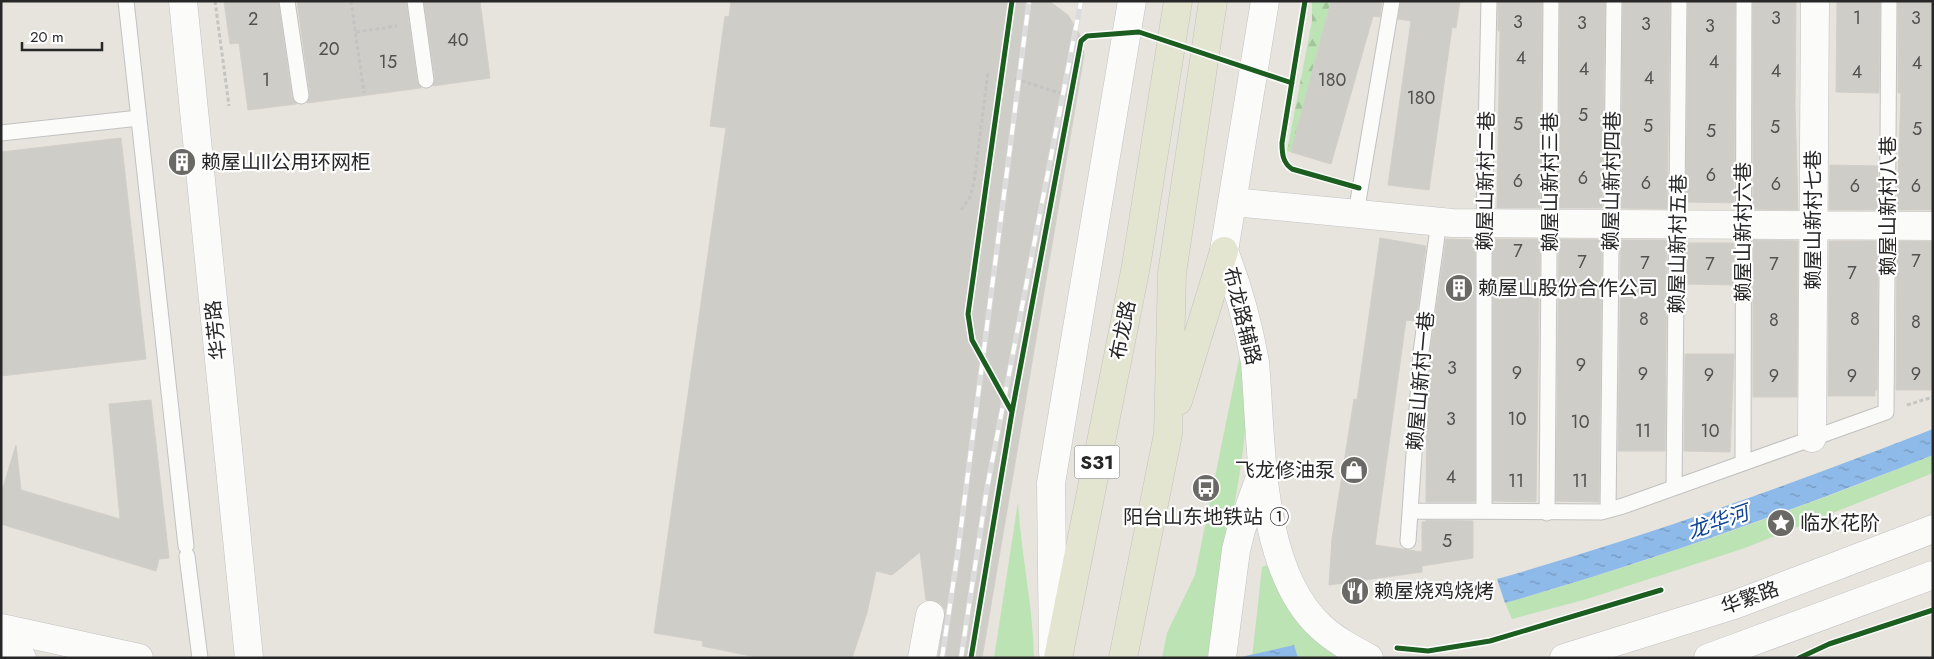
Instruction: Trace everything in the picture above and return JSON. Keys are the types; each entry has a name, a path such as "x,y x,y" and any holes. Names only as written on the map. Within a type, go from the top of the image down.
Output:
{"main road":[{"name":"华芳路","path":"183,1 249,658"},
{"path":"1053,658 1051,483 1132,1"},
{"name":"布龙路","path":"1058,658 1136,266 1178,1"},
{"path":"1168,434 1172,273 1213,1"},
{"name":"布龙路辅路","path":"1223,655 1236,550 1241,530 1264,467 1251,337 1237,284 1224,250 1265,1"},
{"name":"赖屋山新村七巷","path":"1812,438 1816,1"},
{"path":"1233,202 1439,222 1933,226"},
{"path":"1123,658 1168,434 1224,250"},
{"path":"1264,467 1274,541 1282,566 1301,604 1321,628 1369,658"},
{"name":"华繁路","path":"1564,658 1734,605 1933,529"},
{"name":"华繁路","path":"1708,658 1751,651 1933,575"},
{"path":"922,658 930,615"},
{"path":"1,628 139,658"},
{"path":"1,653 22,658"}],"lane":[{"path":"126,1 186,551 200,658"},
{"path":"287,1 301,96"},
{"path":"415,1 426,80"},
{"path":"1356,213 1392,1"},
{"name":"赖屋山新村二巷","path":"1484,512 1484,223 1489,1"},
{"name":"赖屋山新村三巷","path":"1548,513 1551,1"},
{"name":"赖屋山新村四巷","path":"1608,510 1614,1"},
{"name":"赖屋山新村五巷","path":"1674,487 1679,1"},
{"name":"赖屋山新村六巷","path":"1743,463 1742,225 1744,1"},
{"name":"赖屋山新村八巷","path":"1812,438 1886,412 1889,1"},
{"path":"1,133 139,118"},
{"name":"赖屋山新村一巷","path":"1408,541 1420,352 1439,222"},
{"path":"1411,511 1588,513 1608,510 1812,438"}],"path":[{"path":"215,1 228,106"},
{"path":"351,1 364,93"},
{"path":"356,32 418,24"},
{"path":"962,210 970,197 974,182 988,72"},
{"path":"1015,79 1070,96"},
{"path":"1069,103 1072,89"}],"green space":[{"path":"1312,1 1331,1 1291,152 1287,151 1312,21"},
{"path":"1244,358 1247,402 1244,439 1209,658 1162,658 1167,633 1195,575 1239,359"},
{"path":"1933,455 1933,473 1742,549 1587,599 1512,619 1505,603 1721,535"},
{"path":"1018,502 1032,619 1034,658 994,658"},
{"path":"1270,564 1289,605 1304,628 1314,639 1339,658 1252,658 1262,567"}],"water":[{"name":"龙华河","path":"1933,429 1933,455 1721,534 1614,570 1505,603 1497,579 1662,528"},
{"path":"1294,645 1298,658 1237,658"}],"building":[{"path":"224,1 278,1 292,97 297,104 248,110 239,43 230,44"},
{"path":"297,1 406,1 417,81 421,88 307,103 310,95"},
{"path":"424,1 480,1 490,78 433,86 435,79"},
{"path":"731,1 1049,1 1068,15 1080,35 1084,55 982,658 938,658 945,610 940,603 926,600 920,552 892,575 876,571 867,613 852,658 761,658 702,646 703,641 654,633 726,128 710,126 725,16 729,17"},
{"path":"1331,1 1382,1 1380,17 1373,16 1331,164 1291,152"},
{"path":"1401,1 1460,1 1456,28 1452,27 1429,190 1388,185 1411,21 1398,19"},
{"path":"1498,1 1542,1 1540,208 1497,208 1500,31 1498,31"},
{"path":"1560,1 1605,1 1602,208 1559,208"},
{"path":"1623,1 1670,1 1667,209 1621,208"},
{"path":"1688,1 1735,1 1734,203 1686,202"},
{"path":"1753,1 1796,1 1795,106 1798,210 1753,209"},
{"path":"1837,1 1880,1 1879,93 1836,92"},
{"path":"1898,1 1933,1 1933,210 1897,210 1901,93 1898,93"},
{"path":"121,138 146,359 1,376 1,152"},
{"path":"1830,165 1878,166 1878,210 1829,210"},
{"path":"1380,238 1426,246 1416,321 1406,320 1375,545 1422,552 1422,522 1426,522 1426,520 1473,521 1473,558 1422,566 1422,572 1329,585 1332,539 1354,399 1357,400"},
{"path":"1446,239 1475,240 1475,501 1473,502 1426,502 1427,401 1430,353"},
{"path":"1540,239 1536,502 1493,501 1493,240"},
{"path":"1559,239 1602,240 1599,502 1556,501"},
{"path":"1621,240 1667,240 1665,451 1618,451"},
{"path":"1753,240 1798,241 1797,397 1753,397"},
{"path":"1829,241 1878,241 1877,390 1875,390 1875,396 1828,396"},
{"path":"1897,241 1933,242 1933,390 1896,390"},
{"path":"1686,243 1734,243 1734,285 1685,284"},
{"path":"1685,354 1734,354 1730,452 1684,451"},
{"path":"151,400 169,558 159,559 156,571 1,524 1,494 16,445 21,490 120,519 109,404"}],"railway":[{"path":"942,658 957,558 1029,1"},
{"path":"961,658 987,488 1081,1"}],"cycle path":[{"path":"1012,1 968,314 972,340 1012,412"},
{"path":"1305,1 1282,143 1284,158 1292,169 1359,188"},
{"path":"971,658 1012,412 1081,41 1087,36 1139,32 1292,83"},
{"path":"1397,648 1428,651 1490,641 1661,590"},
{"path":"1799,658 1829,644 1933,610"}],"place":[{"name":"赖屋山II公用环网柜","path":"182,162"},
{"name":"赖屋山股份合作公司","path":"1459,288"},
{"name":"飞龙修油泵","path":"1354,470"},
{"name":"阳台山东地铁站 ①","path":"1206,488"},
{"name":"临水花阶","path":"1781,523"},
{"name":"赖屋烧鸡烧烤","path":"1355,591"}]}
